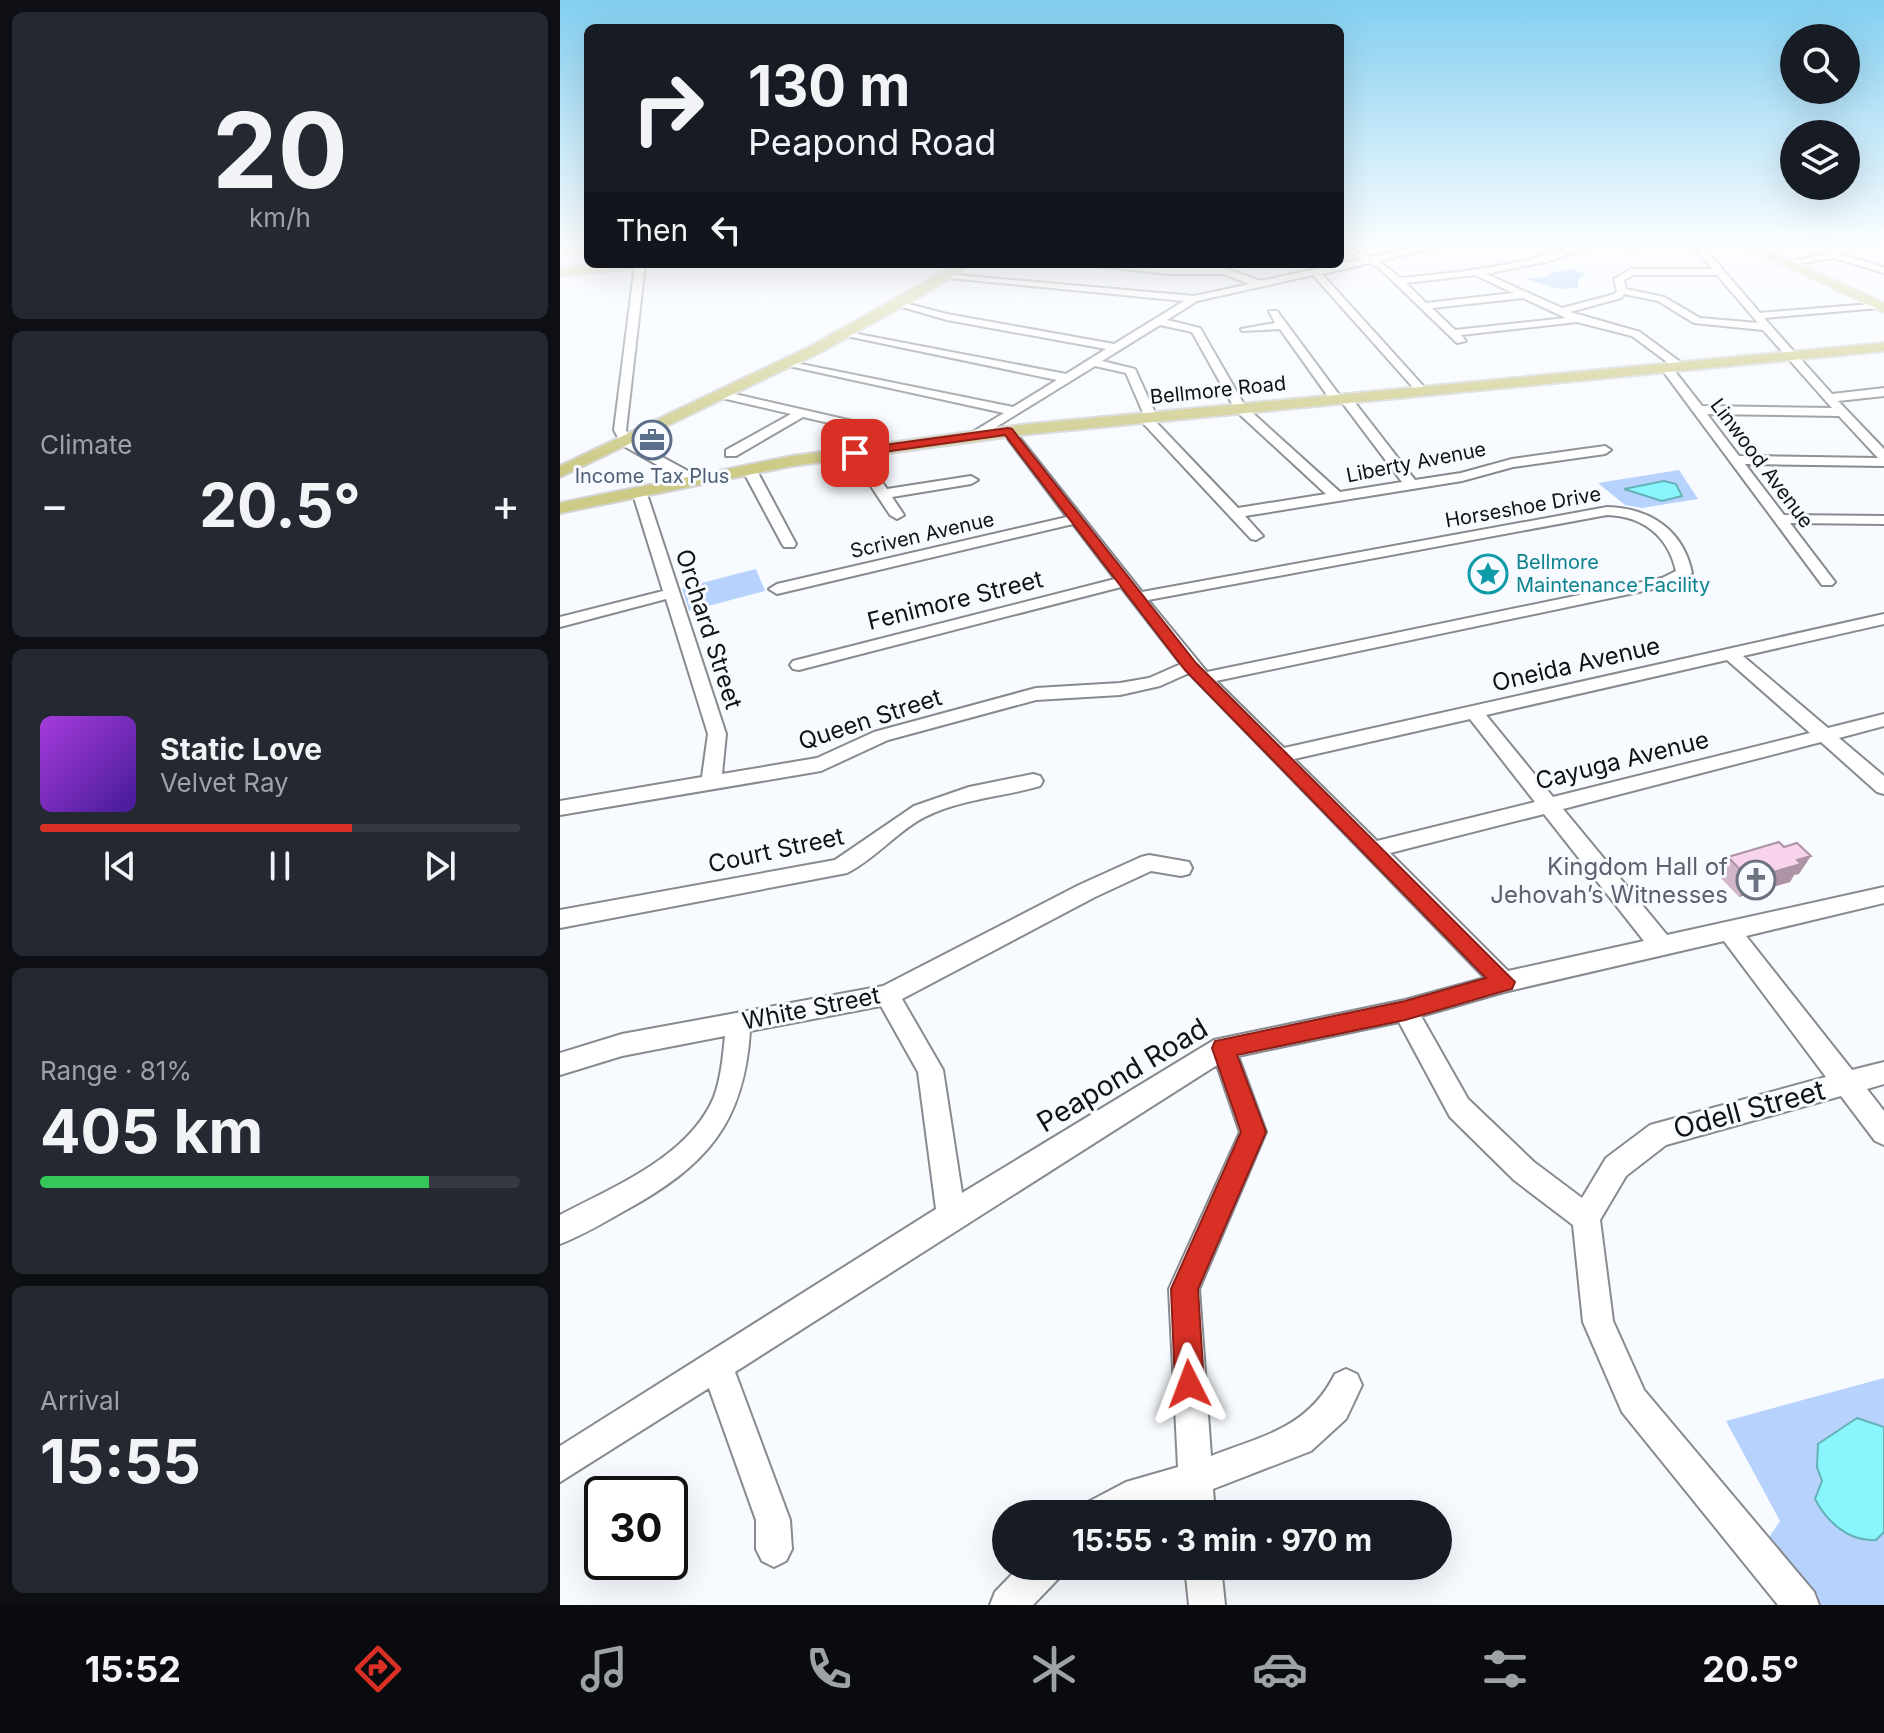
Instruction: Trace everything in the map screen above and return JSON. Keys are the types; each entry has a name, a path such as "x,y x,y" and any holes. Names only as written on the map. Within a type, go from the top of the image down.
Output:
{"main road":[{"path":"560,472 726,396 870,319"},
{"name":"Bellmore Road","path":"560,508 749,469 1008,431 1884,347"}],"street":[{"path":"633,319 620,430 626,442 694,480"},
{"path":"962,319 1116,348"},
{"path":"975,436 1161,319"},
{"path":"1277,319 1411,485"},
{"path":"1357,319 1422,391"},
{"path":"1438,319 1457,337 1577,319"},
{"name":"Linwood Avenue","path":"1577,319 1636,334 1673,367 1697,410 1827,582"},
{"path":"1694,319 1766,327"},
{"path":"1759,319 1882,453"},
{"path":"1157,321 1196,330 1240,408 1337,497"},
{"path":"1051,336 1067,322"},
{"path":"1246,329 1282,326"},
{"path":"842,334 1067,378"},
{"path":"1092,362 1131,371 1148,417 1256,536"},
{"path":"786,364 1014,411"},
{"path":"1829,398 1884,392"},
{"path":"726,396 879,431 882,449"},
{"path":"1697,410 1842,412"},
{"path":"731,453 802,413"},
{"path":"1008,431 1135,598 1196,672 1504,982"},
{"name":"Liberty Avenue","path":"1235,513 1462,477 1512,463 1605,450"},
{"path":"855,453 897,515"},
{"path":"1734,460 1882,453"},
{"path":"749,469 789,544"},
{"path":"884,494 971,480"},
{"name":"Orchard Street","path":"639,491 717,734 711,782"},
{"name":"Horseshoe Drive","path":"1135,598 1607,511 1638,514 1654,521 1663,529 1683,564 1684,573 1667,582 1196,672"},
{"name":"Scriven Avenue","path":"777,589 1076,519"},
{"path":"1779,519 1884,520"},
{"name":"Fenimore Street","path":"799,665 1123,582"},
{"path":"560,622 672,593"},
{"name":"Oneida Avenue","path":"1279,756 1884,619"},
{"path":"1730,654 1884,787"},
{"name":"Queen Street","path":"560,808 821,764 881,736 1036,694 1093,693 1196,672"},
{"path":"1474,712 1662,946"},
{"name":"Cayuga Avenue","path":"1373,850 1884,720"},
{"name":"Court Street","path":"560,919 839,867 860,858 910,816 994,786 1033,781"},
{"name":"White Street","path":"560,1064 622,1045 887,995 1087,891 1149,863 1181,868"},
{"name":"Peapond Road","path":"560,1465 951,1216 1223,1048 1405,1010 1504,982 1884,895"},
{"path":"1729,931 1884,1132"},
{"path":"887,995 930,1070 951,1216"},
{"path":"1405,1010 1459,1108 1524,1171 1586,1218 1598,1322 1633,1401 1801,1605"},
{"path":"560,1230 656,1178 692,1149 723,1108 734,1069 738,1021"},
{"path":"1197,1500 1184,1289 1253,1132 1223,1048"},
{"name":"Odell Street","path":"1586,1218 1616,1167 1659,1134 1884,1073"},
{"path":"717,1365 773,1520 774,1549"},
{"path":"1127,1500 1195,1479 1299,1439 1335,1408 1346,1385"},
{"path":"1008,1605 1032,1580"},
{"path":"1204,1580 1207,1605"}],"shaded area":[{"path":"1679,470 1698,499 1642,508 1625,505 1598,483"},
{"path":"1664,481 1676,484 1682,496 1662,501 1624,489"},
{"path":"756,569 765,591 689,611 682,588"},
{"path":"1884,1378 1884,1605 1814,1605 1765,1543 1780,1521 1726,1421"},
{"path":"1857,1418 1884,1427 1884,1532 1876,1540 1857,1538 1840,1529 1815,1499 1822,1481 1817,1467 1818,1444"}],"building":[{"path":"1779,842 1784,847 1797,843 1811,856 1797,860 1801,864 1749,879 1728,857"}],"place":[{"name":"Income Tax Plus","path":"652,440"},
{"name":"Bellmore Maintenance Facility","path":"1488,574"},
{"name":"Kingdom Hall of Jehovah’s Witnesses","path":"1756,880"}],"route":[{"path":"855,453 1008,431 1191,666 1504,982 1405,1010 1223,1048 1253,1132 1184,1289 1189,1384"}]}
